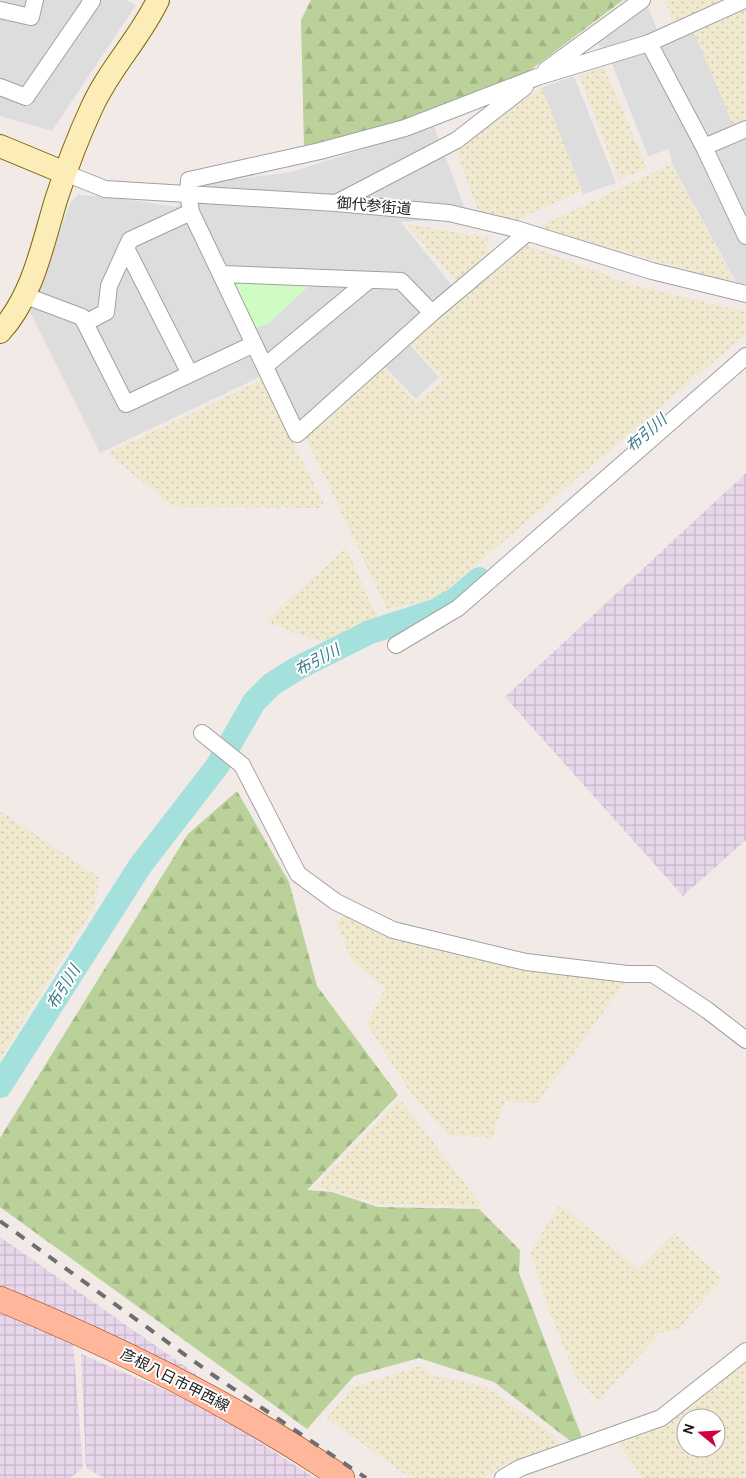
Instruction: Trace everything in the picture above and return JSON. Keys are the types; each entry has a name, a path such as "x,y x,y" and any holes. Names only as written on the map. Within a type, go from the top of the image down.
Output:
{"main road":[{"name":"彦根八日市甲西線","path":"0,1299 61,1324 163,1373 248,1418 342,1478"}],"street":[{"path":"0,10 31,17 35,0"},
{"path":"0,87 26,97 92,1 90,0"},
{"path":"0,332 12,319 26,296 65,173 92,106 158,0"},
{"path":"336,202 457,140 537,77 642,0"},
{"path":"527,233 432,313 297,434 192,212 188,193 189,180 320,151 405,128 537,77 649,44 744,0"},
{"path":"649,44 704,148 746,236"},
{"path":"704,148 746,129"},
{"name":"御代参街道","path":"0,146 105,189 336,202 449,214 527,233 652,270 746,294"},
{"path":"85,323 106,312 109,286 130,240 192,212"},
{"path":"126,248 190,374"},
{"path":"221,274 402,282 432,313"},
{"path":"265,366 369,280"},
{"path":"26,296 82,317 126,404 254,344"},
{"path":"396,645 458,608 746,356"},
{"path":"208,737 242,765 298,874 336,902 393,930 526,962 627,974 653,974 707,1010 746,1040"},
{"path":"503,1478 520,1468 661,1418 746,1351"}],"shaded area":[{"path":"0,0 126,0 136,5 52,131 0,116"},
{"path":"645,0 660,37 692,22 737,131 746,127 746,284 736,282 672,164 669,149 648,156 611,61 594,37"},
{"path":"665,0 723,0 674,24"},
{"path":"746,9 746,125 735,130 694,32"},
{"path":"604,67 647,168 619,180 579,75"},
{"path":"574,76 616,183 583,194 541,88"},
{"path":"542,88 582,190 511,223 480,216 455,148"},
{"path":"434,127 469,219 401,222 454,288 400,334 439,377 416,399 377,359 291,437 262,376 100,453 30,312 70,203 78,195 110,197 176,207 208,183 291,172"},
{"path":"671,164 736,284 538,227"},
{"path":"406,224 489,238 486,251 492,253 457,282"},
{"path":"521,243 636,286 746,312 746,334 435,600 387,609 305,436 384,368 416,403 444,380 411,343"},
{"path":"261,380 324,504 319,508 173,507 108,453"},
{"path":"746,473 746,840 683,896 505,697"},
{"path":"346,548 378,619 327,643 294,633 266,621"},
{"path":"0,811 99,877 95,906 0,1059"},
{"path":"345,913 411,943 519,968 629,977 537,1103 505,1101 492,1138 448,1135 408,1089 367,1024 385,988 351,960 337,924"},
{"path":"400,1099 483,1207 378,1204 316,1186"},
{"path":"560,1204 638,1269 674,1233 722,1279 678,1330 660,1333 598,1401 575,1375 548,1307 530,1252"},
{"path":"0,1237 196,1374 193,1383 0,1296"},
{"path":"0,1312 73,1343 83,1468 70,1478 0,1478"},
{"path":"81,1354 206,1408 315,1478 105,1478 86,1468"},
{"path":"746,1359 746,1478 643,1478 619,1444 662,1427 676,1416 676,1458 726,1458 726,1408 685,1408"},
{"path":"420,1366 434,1376 485,1386 555,1436 560,1449 504,1465 484,1478 410,1478 327,1418 353,1387"}],"green space":[{"path":"311,0 623,0 529,71 405,121 304,146 301,20"},
{"path":"243,281 311,284 268,324 254,329 233,285"},
{"path":"237,791 289,882 317,986 398,1095 307,1190 332,1192 378,1207 479,1209 520,1250 519,1273 583,1440 569,1440 494,1382 419,1358 354,1376 307,1429 0,1207 0,1138 188,834"}],"waterway":[{"name":"布引川","path":"0,1086 140,866 218,765 254,702 272,684 298,668 370,632 435,611 456,599 479,579"}],"railway":[{"path":"0,1221 213,1375 366,1478"}]}
